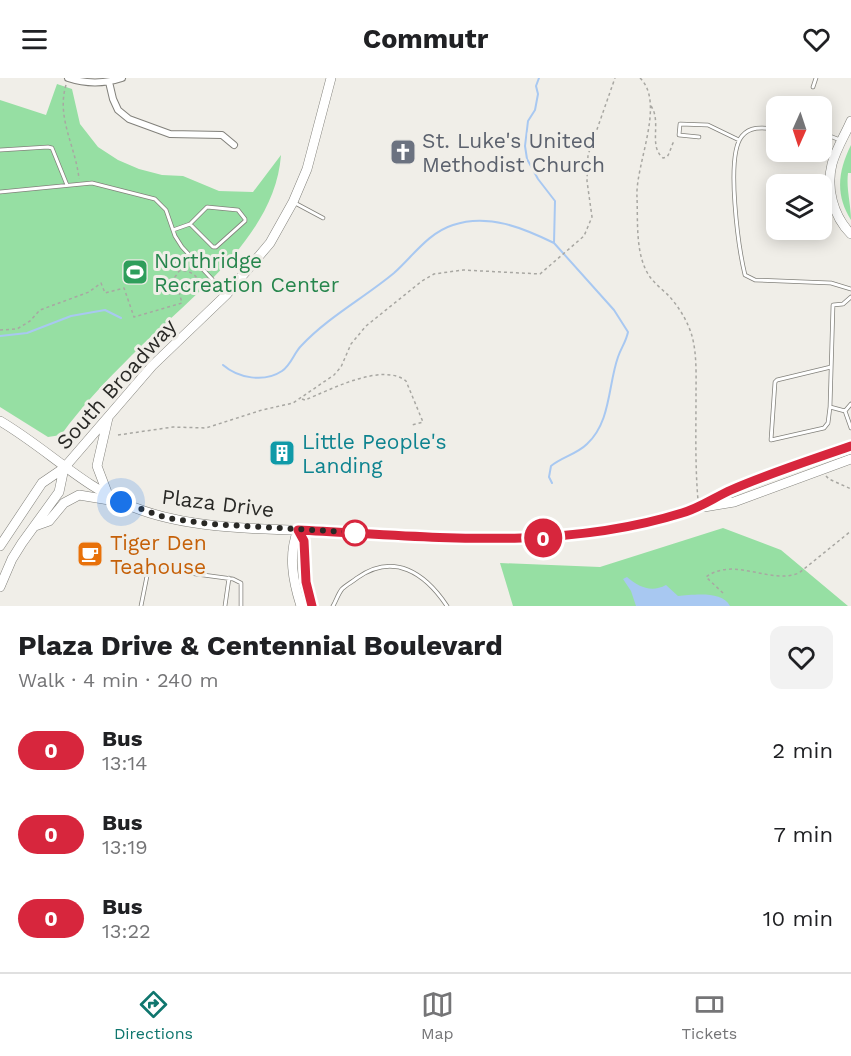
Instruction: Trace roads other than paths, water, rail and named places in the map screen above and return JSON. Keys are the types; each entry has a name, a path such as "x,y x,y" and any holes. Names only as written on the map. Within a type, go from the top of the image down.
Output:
{"street":[{"path":"70,78 90,83 109,82 122,78"},
{"name":"South Broadway","path":"0,546 42,483 64,468 152,366 226,295 270,243 293,202 307,169 331,78"},
{"path":"109,82 118,110 129,120 170,134 222,135 234,145"},
{"path":"851,121 832,163 829,184 834,207 844,227 851,234"},
{"path":"108,415 97,466 108,495"},
{"name":"Plaza Drive","path":"0,421 64,468 121,502 167,518 217,525 298,530 511,539 597,532 633,525 698,507 734,502 851,459"},
{"name":"Plaza Drive","path":"698,507 731,490 851,446"},
{"path":"808,475 812,469 851,454"},
{"name":"South Broadway","path":"0,587 12,559 59,492 64,468"},
{"path":"35,526 49,521 64,503 79,495 121,502"},
{"path":"298,530 295,540 293,573 301,606"},
{"path":"298,530 304,541 306,582 312,606"}],"lane":[{"path":"813,87 816,78"},
{"path":"699,136 679,135 679,127 682,123 701,123 717,128 739,140"},
{"path":"766,128 749,130 739,140 735,166 734,194 739,250 745,275 755,280 831,282 851,289"},
{"path":"832,137 842,141"},
{"path":"0,150 52,148 67,185"},
{"path":"0,192 98,184 155,199 164,207 173,230 187,253 226,295"},
{"path":"293,202 323,218"},
{"path":"173,230 190,224 207,207 238,210 245,219 213,248 190,224"},
{"path":"831,367 777,380 771,440 824,428 828,423 830,408 833,305 843,304 851,297"},
{"path":"845,411 851,404"},
{"path":"830,408 845,411"},
{"path":"845,411 851,428"},
{"path":"333,606 341,590 363,574 383,566 395,566 411,570 418,575 447,606"},
{"path":"141,606 148,571 166,570 229,578 241,583 241,606"},
{"path":"225,606 229,578"}],"water":[{"path":"627,577 645,588 655,589 666,585 678,596 714,596 726,601 730,606 636,606 631,591 623,579"}],"waterway":[{"path":"539,78 536,86 538,94 535,110 528,121 525,146 527,159 538,179 555,201 554,243 614,310 628,332 618,357 601,425 587,444 551,466 549,477 552,483"},
{"path":"223,365 244,376 259,378 282,371 301,346 323,326 394,273 428,239 453,225 492,221 530,232 554,243"},
{"path":"0,336 27,333 71,316 105,310 121,318"}],"place":[{"name":"St. Luke's United Methodist Church","path":"403,152"},
{"name":"Northridge Recreation Center","path":"135,272"},
{"name":"Little People's Landing","path":"282,453"},
{"name":"Tiger Den Teahouse","path":"90,554"}]}
